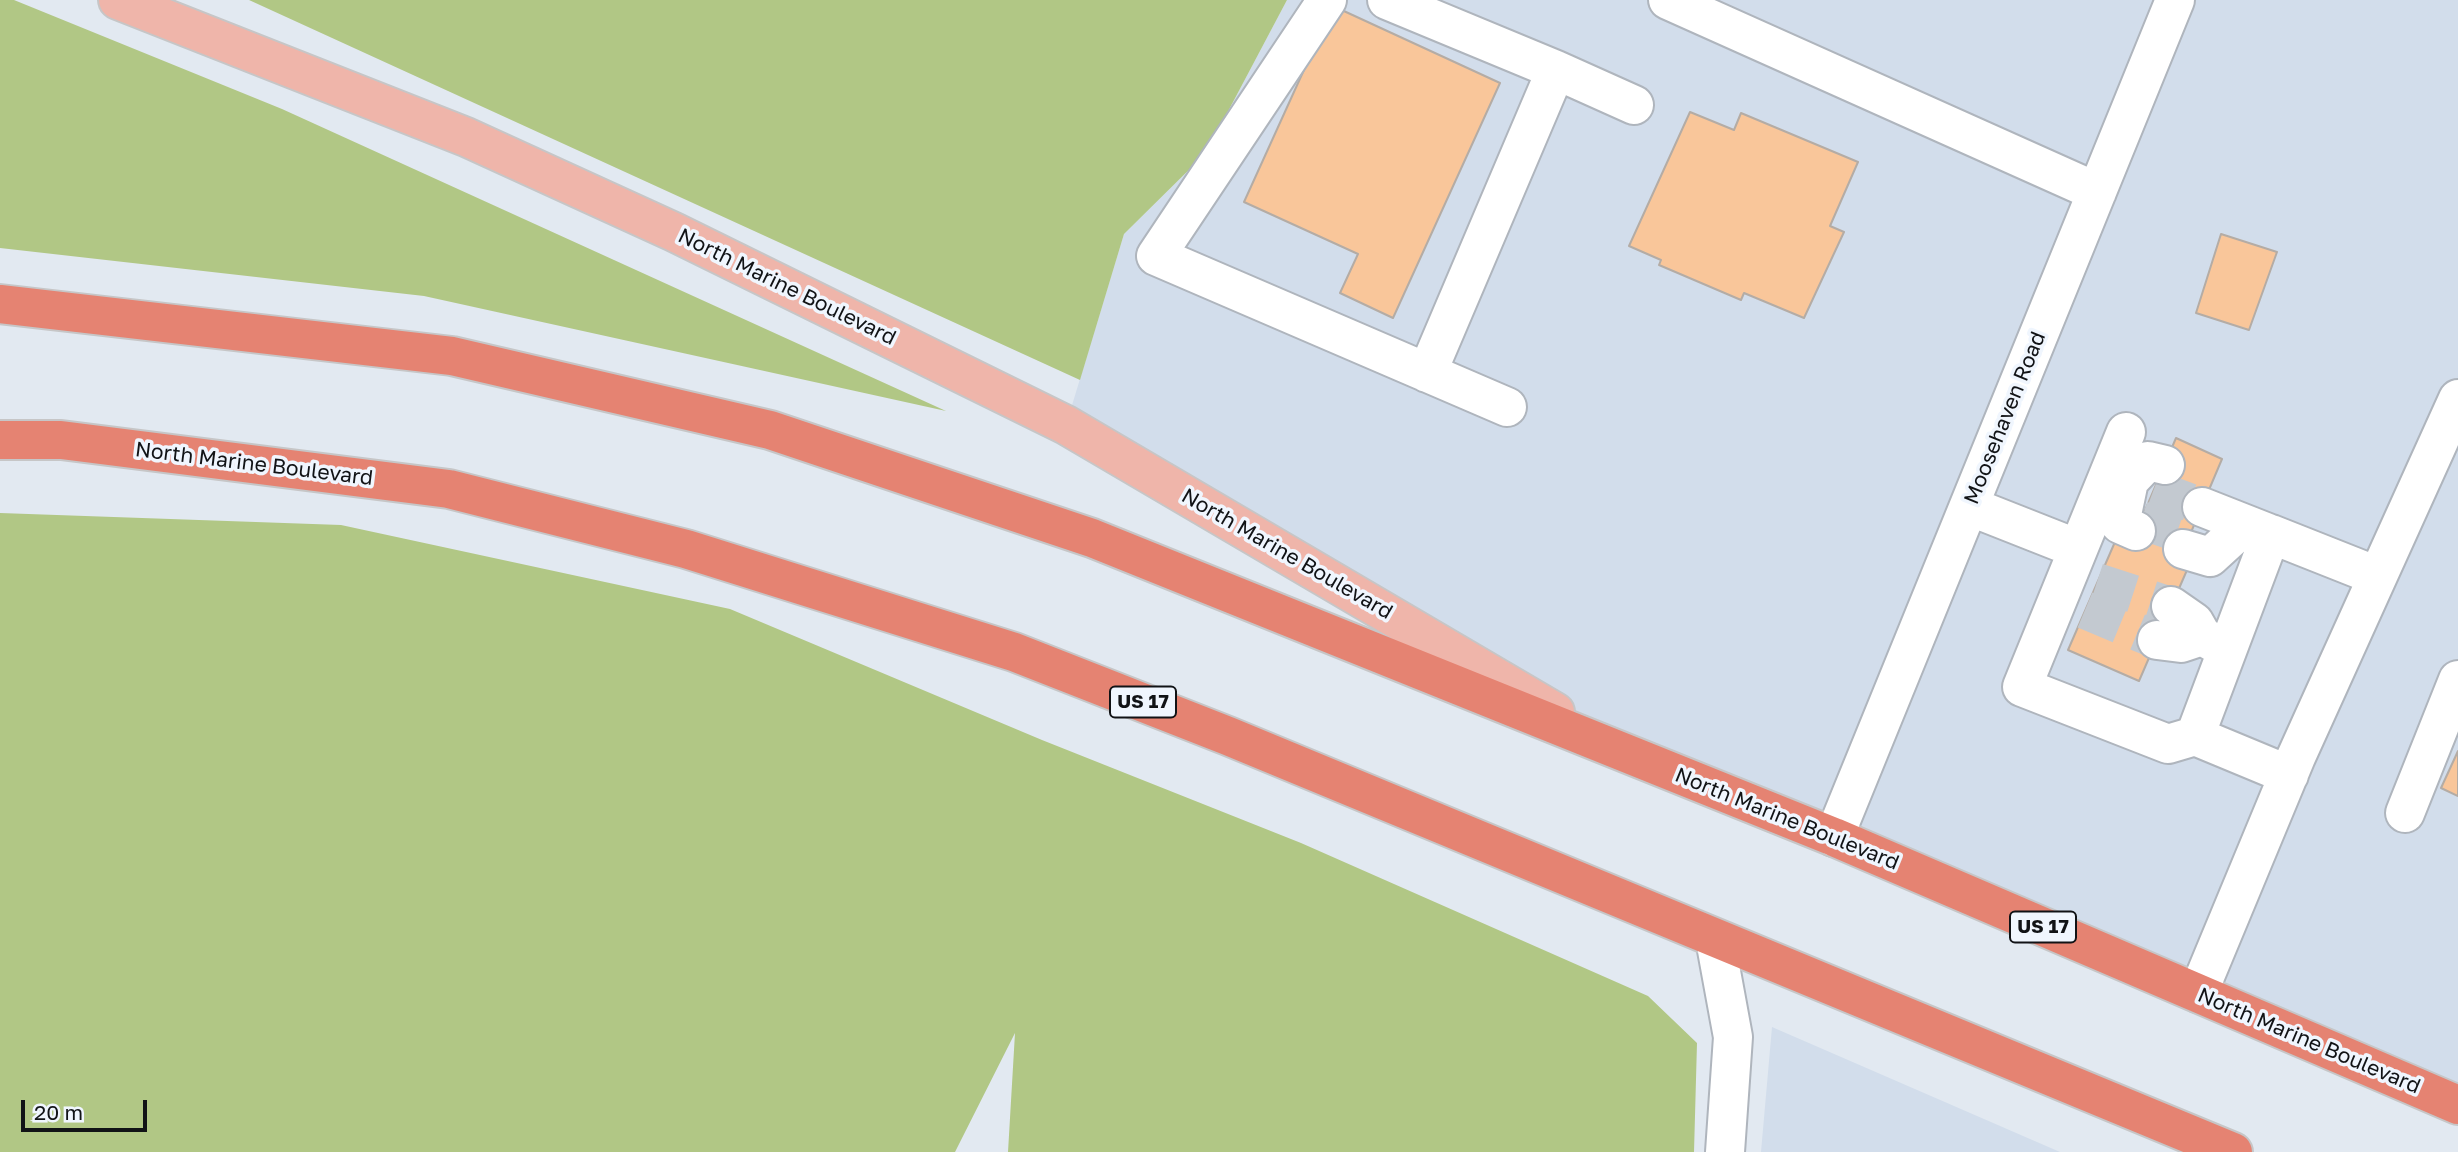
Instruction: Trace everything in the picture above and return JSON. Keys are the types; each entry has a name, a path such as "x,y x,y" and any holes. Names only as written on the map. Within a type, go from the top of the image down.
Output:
{"highway":[{"name":"US 17","path":"0,304 452,356 770,430 1092,538 1626,754"},
{"name":"North Marine Boulevard","path":"0,440 74,441 449,489 686,549 1014,652 1228,736 2233,1152"},
{"name":"North Marine Boulevard","path":"1626,754 1834,836 2458,1105"}],"main road":[{"name":"North Marine Boulevard","path":"118,0 466,138 674,232 1066,425 1626,754"}],"street":[{"path":"1327,0 1156,256 1507,407"},
{"path":"1387,0 1634,105"},
{"path":"1668,0 2097,192"},
{"name":"Moosehaven Road","path":"1834,836 2175,0"},
{"path":"1427,373 1556,70"},
{"path":"2198,993 2289,775 2458,399"},
{"path":"2078,549 2140,495 2126,432"},
{"path":"2258,530 2230,492 2196,519 2206,540 2258,530 2377,576"},
{"path":"1969,506 2078,549"},
{"path":"2195,736 2214,643 2258,530"},
{"path":"2078,549 2080,592 2022,687 2168,744 2195,736 2289,775"},
{"path":"2164,623 2194,622 2214,643"},
{"path":"2405,813 2458,680"},
{"path":"1715,939 1733,1037 1725,1152"}],"shaded area":[{"path":"1287,0 2458,0 2458,1105 1626,754 1066,425 1124,234 1206,153"},
{"path":"1772,1027 2060,1152 1761,1152"}],"green space":[{"path":"0,0 14,0 282,109 946,411 424,296 0,248"},
{"path":"249,0 1287,0 1206,153 1124,234 1080,380"},
{"path":"0,513 341,525 730,609 1042,740 1301,843 1648,996 1697,1043 1694,1152 1008,1152 1015,1033 955,1152 0,1152"}],"building":[{"path":"1333,6 1500,83 1393,318 1340,293 1358,254 1244,202"},
{"path":"1690,112 1734,130 1741,113 1858,162 1830,226 1844,232 1804,318 1744,293 1741,300 1659,265 1661,260 1629,246"},
{"path":"2221,234 2277,252 2249,330 2196,313"},
{"path":"2176,438 2222,459 2189,537 2187,570 2139,681 2068,650 2118,535 2132,541"},
{"path":"2458,751 2458,796 2441,788"}],"tunnel":[{"path":"2154,489 2202,507"},
{"path":"2141,520 2189,537"},
{"path":"2097,582 2171,606"},
{"path":"2085,610 2157,640"}]}
